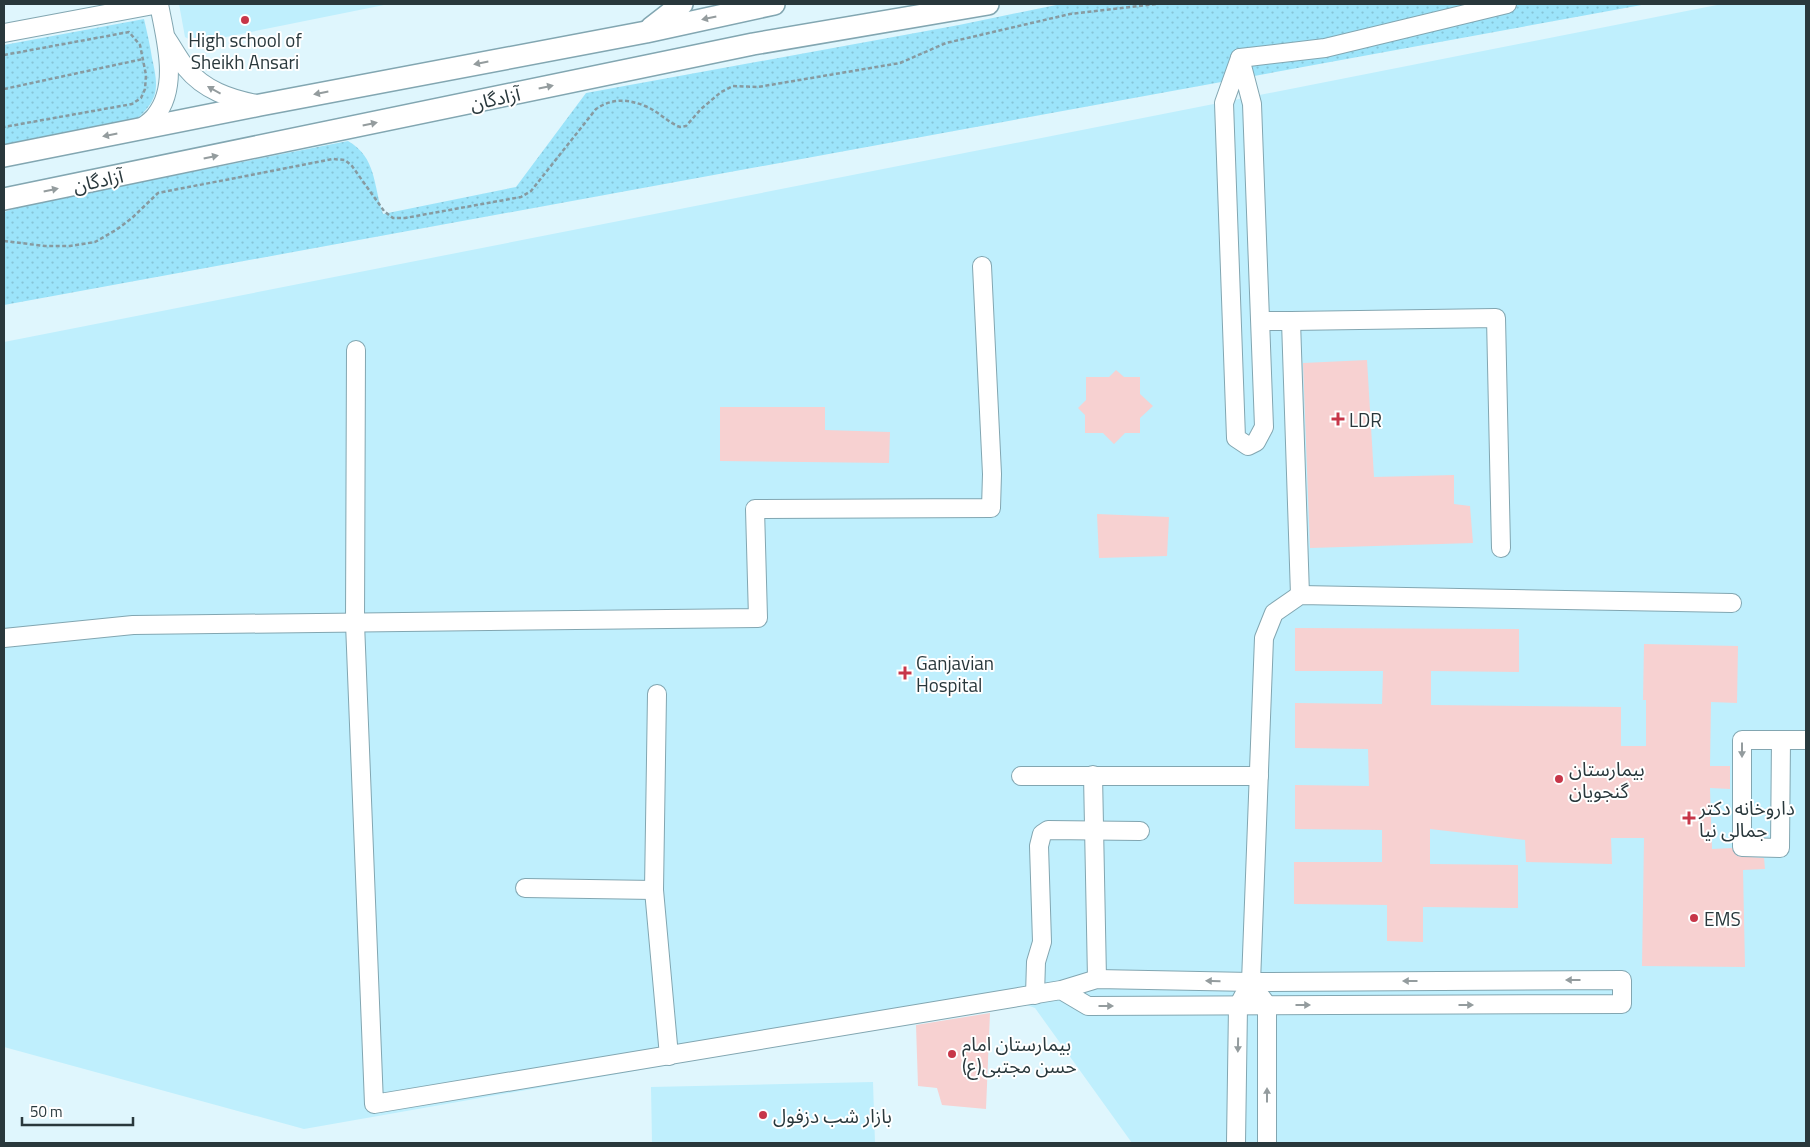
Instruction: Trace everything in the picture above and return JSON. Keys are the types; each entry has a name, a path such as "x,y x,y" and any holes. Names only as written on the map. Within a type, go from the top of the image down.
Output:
{"main road":[{"path":"646,32 682,4"},
{"name":"آزادگان","path":"4,156 260,105 646,32 774,4"},
{"name":"آزادگان","path":"4,200 744,46 988,4"}],"street":[{"path":"4,33 159,4 169,71 167,91 155,116 140,129"},
{"path":"1240,58 1325,48 1508,4"},
{"path":"165,36 186,68 202,83 223,95 239,101 260,105"},
{"path":"1240,58 1252,104 1264,427 1256,442 1248,446 1236,438 1224,103 1240,58"},
{"path":"4,638 133,625 758,618 755,509 992,508 982,266"},
{"path":"1260,321 1496,318 1501,548"},
{"path":"1290,321 1300,595"},
{"path":"356,350 356,623 374,1104 1061,990 1097,979 1251,982 1622,980 1622,1004 1088,1006 1061,990"},
{"path":"1236,1143 1238,1006 1251,982 1264,638 1274,613 1300,595 1732,603"},
{"path":"657,694 654,890 669,1056"},
{"path":"1781,740 1780,848 1742,847 1742,740 1781,740 1806,740"},
{"path":"1093,775 1097,979"},
{"path":"1021,776 1259,776"},
{"path":"1035,994 1036,962 1042,942 1039,846 1042,834 1048,830 1140,830"},
{"path":"525,888 654,890"},
{"path":"1251,982 1267,1005 1267,1143"}],"path":[{"path":"4,240 45,246 70,246 95,242 132,218 158,192 333,159 345,160 352,166 384,211 393,218 405,218 521,197 531,191 596,109 606,102 621,100 646,106 680,127 686,126 722,92 733,86 758,87 900,63 956,40 1070,14 1157,4"},
{"path":"4,55 129,32 140,45 146,76 145,89 141,98 132,104 4,127"},
{"path":"4,89 143,59"}],"shaded area":[{"name":"High school of Sheikh Ansari","path":"179,4 389,4 196,43 185,37"},
{"path":"1061,4 1647,4 4,305 4,212 29,204 348,141 357,148 369,164 383,214 516,187 586,93 959,25"},
{"name":"Ganjavian Hospital","path":"1722,4 1806,4 1806,1143 1132,1143 1035,1008 1021,1003 304,1129 4,1047 4,342"},
{"path":"144,19 156,86 153,100 135,121 4,146 4,45"},
{"name":"بازار شب دزفول","path":"873,1082 875,1143 652,1143 651,1087"}],"building":[{"name":"LDR","path":"1367,360 1374,477 1454,475 1454,504 1470,506 1473,543 1310,548 1303,363"},
{"path":"1116,370 1124,377 1140,377 1140,394 1153,406 1140,418 1140,433 1125,433 1114,444 1103,433 1085,433 1085,415 1078,408 1086,400 1086,377 1109,377"},
{"path":"720,407 825,407 825,430 890,432 889,463 720,461"},
{"path":"1097,514 1169,517 1167,556 1099,558"},
{"name":"بیمارستان گنجویان","path":"1295,628 1519,629 1519,672 1431,671 1431,705 1621,707 1621,746 1646,746 1646,700 1643,700 1644,644 1738,646 1737,703 1711,702 1710,766 1730,766 1730,789 1710,788 1712,849 1732,848 1737,856 1764,858 1765,869 1743,870 1745,967 1642,966 1644,838 1611,838 1612,864 1526,862 1525,840 1430,829 1430,864 1518,865 1518,908 1423,907 1423,942 1387,941 1387,905 1294,904 1294,862 1382,862 1382,830 1295,829 1295,785 1369,786 1368,749 1295,748 1295,703 1382,704 1383,671 1295,671"},
{"name":"بیمارستان امام حسن مجتبی(ع)","path":"990,1013 986,1109 942,1105 937,1088 918,1086 916,1025"}],"place":[{"name":"High school of Sheikh Ansari","path":"245,20"},
{"name":"LDR","path":"1338,419"},
{"name":"Ganjavian Hospital","path":"905,673"},
{"name":"بیمارستان گنجویان","path":"1559,779"},
{"name":"داروخانه دکتر جمالی نیا","path":"1689,818"},
{"name":"EMS","path":"1694,918"},
{"name":"بیمارستان امام حسن مجتبی(ع)","path":"952,1054"},
{"name":"بازار شب دزفول","path":"763,1115"}]}
